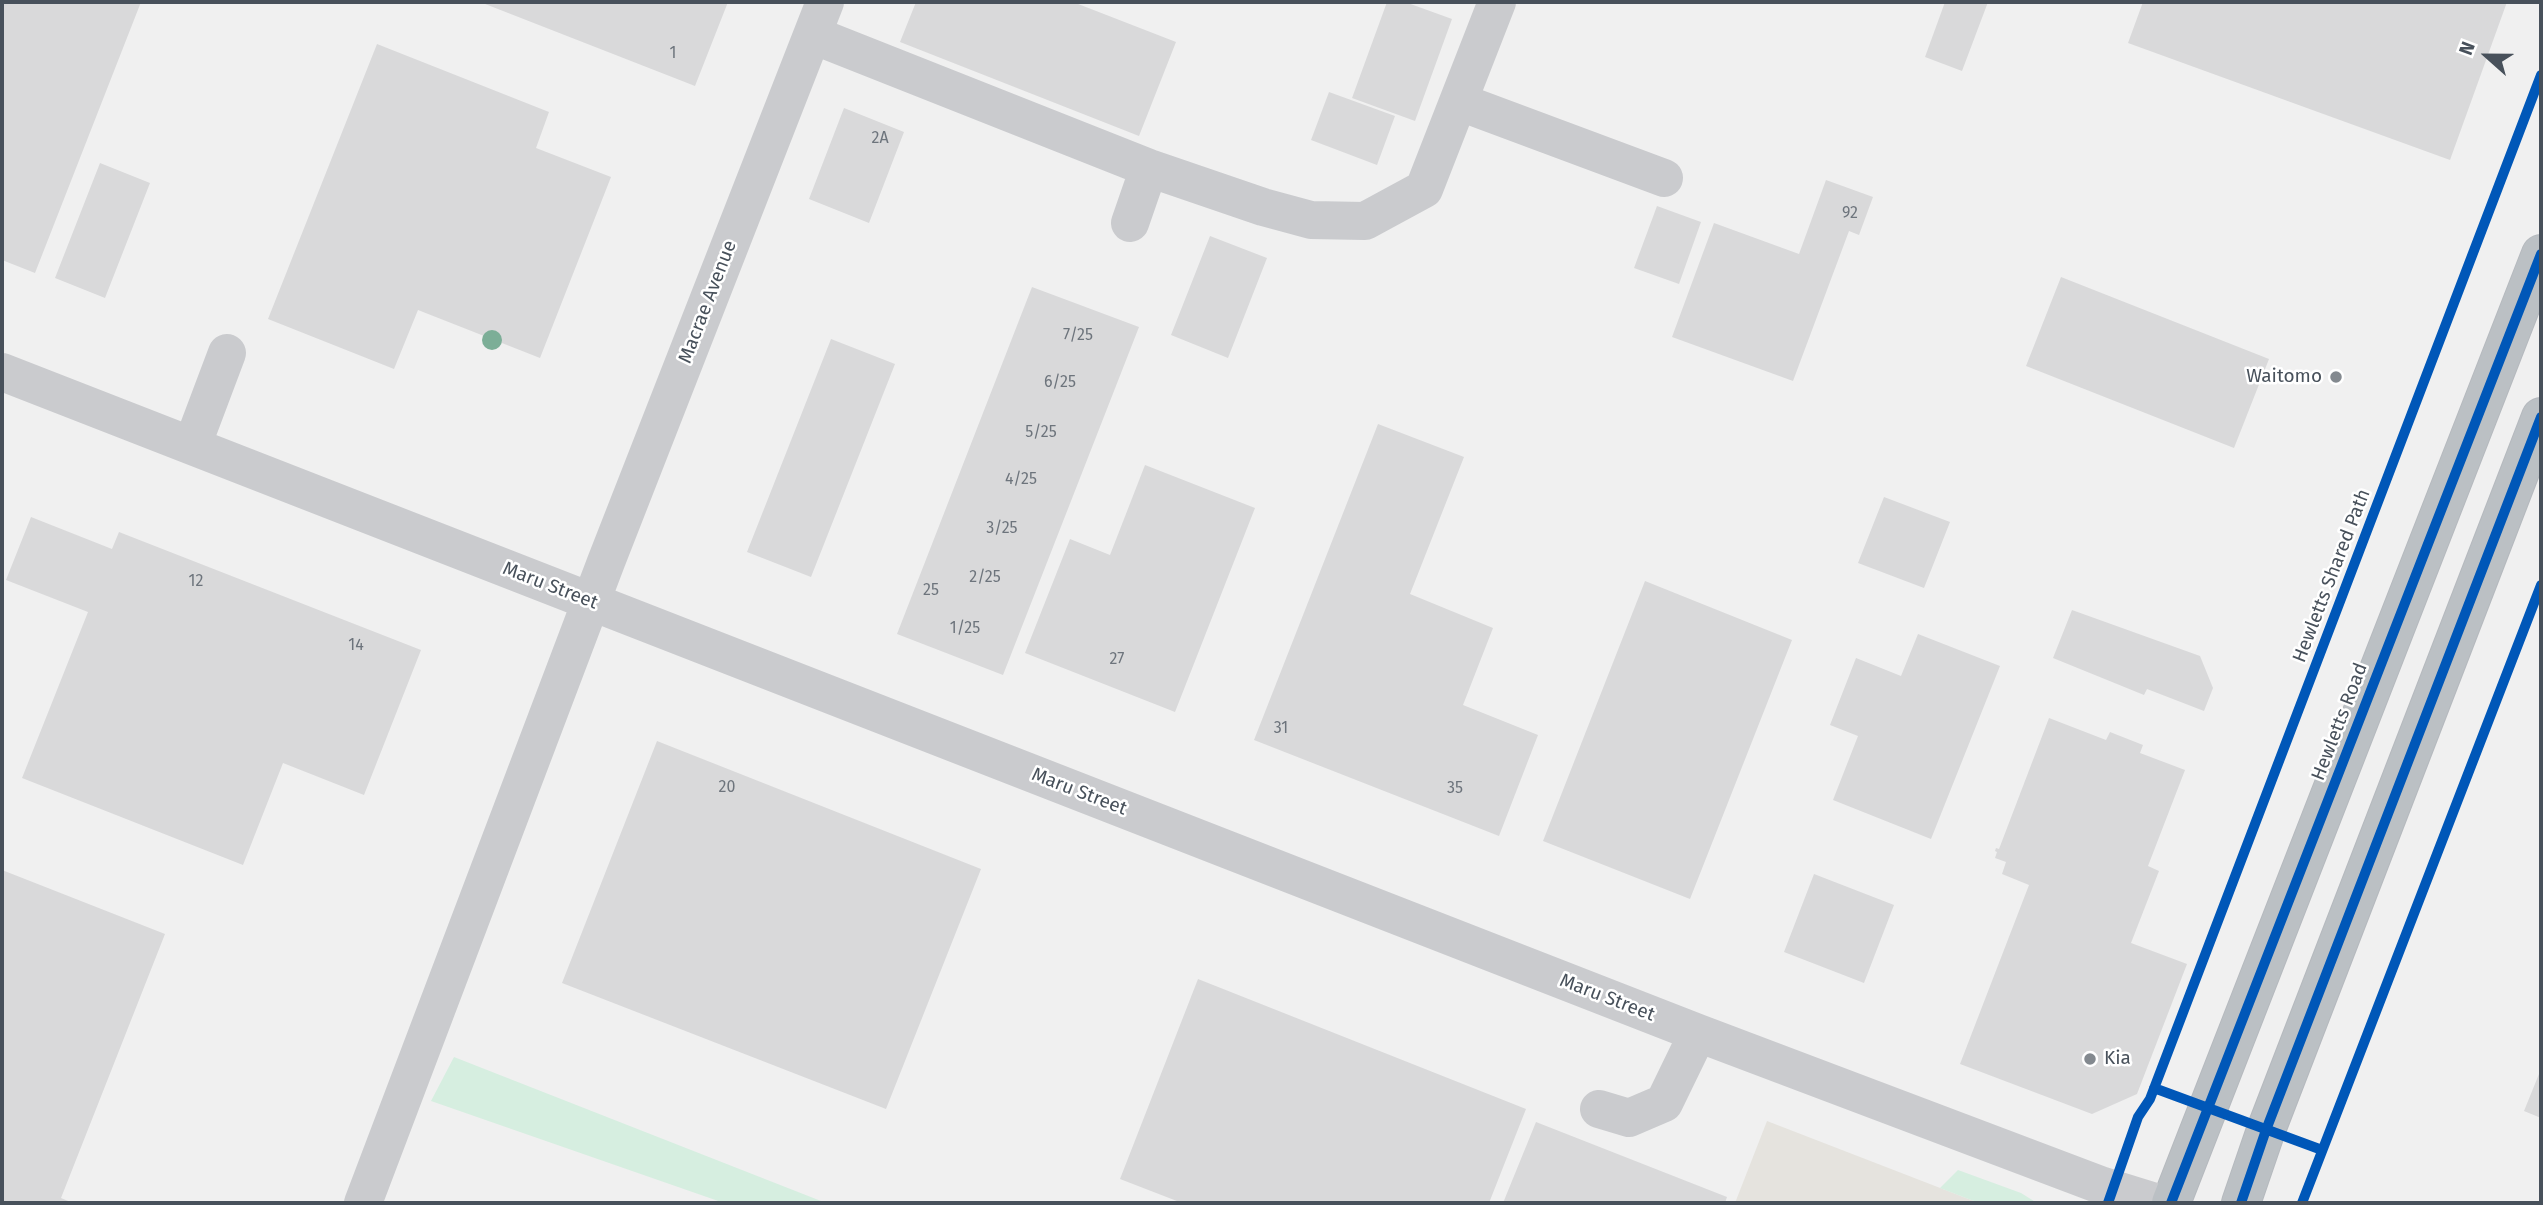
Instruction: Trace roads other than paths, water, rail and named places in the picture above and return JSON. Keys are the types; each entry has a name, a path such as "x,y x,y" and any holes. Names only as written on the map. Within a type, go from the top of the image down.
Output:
{"highway":[{"name":"Hewletts Road","path":"2171,1203 2541,254"},
{"path":"2241,1203 2272,1114 2541,417"}],"street":[{"path":"819,18 1149,167 1263,207 1311,220 1365,221 1424,189 1497,2"},
{"name":"Macrae Avenue","path":"363,1203 819,18"},
{"path":"1460,102 1664,178"},
{"path":"1130,223 1149,167"},
{"path":"192,446 228,354"},
{"name":"Maru Street","path":"2,372 1698,1033 2091,1181 2158,1203"},
{"path":"1599,1110 1629,1118 1664,1103 1698,1033"}],"place":[{"name":"Waitomo","path":"2336,377"},
{"name":"Kia","path":"2090,1059"}]}
